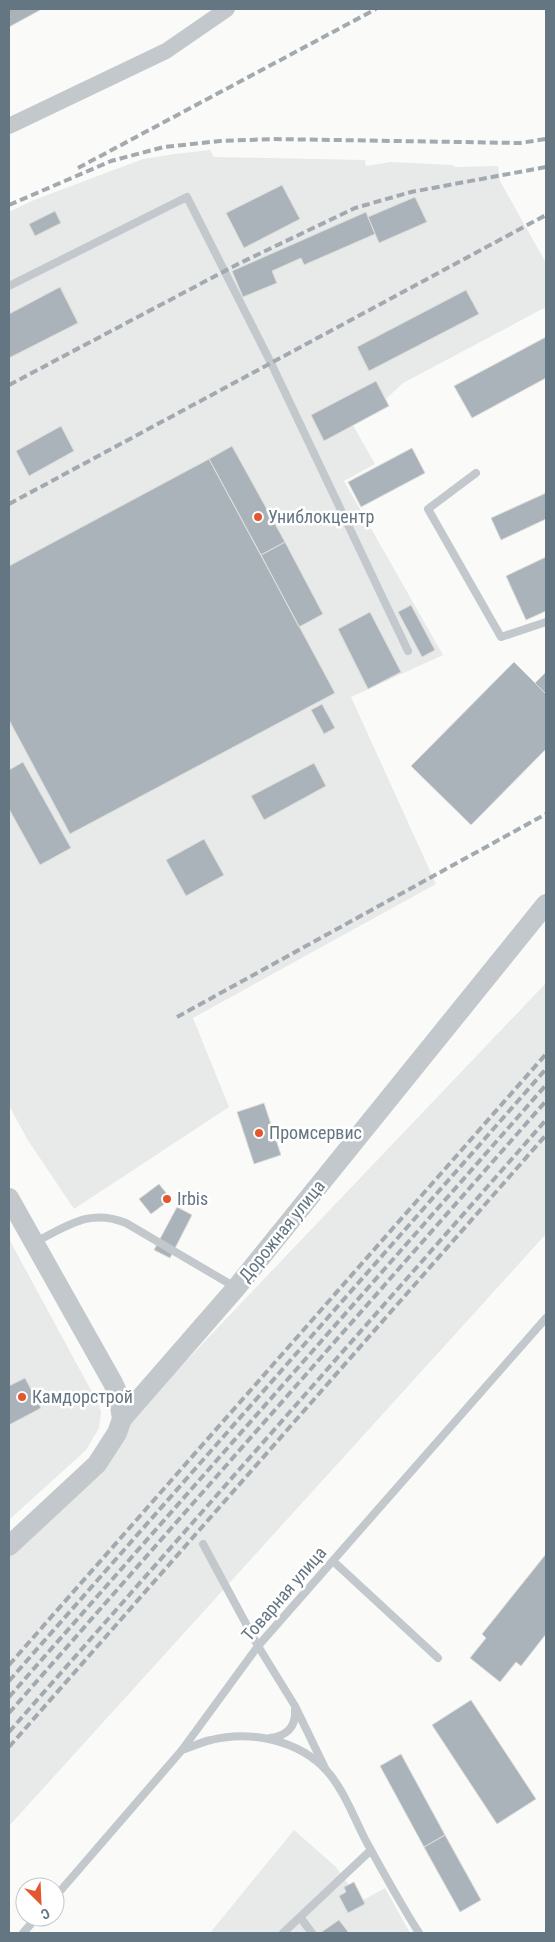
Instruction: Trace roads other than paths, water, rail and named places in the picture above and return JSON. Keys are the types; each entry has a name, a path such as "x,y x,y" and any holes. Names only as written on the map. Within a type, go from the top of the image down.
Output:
{"street":[{"path":"9,126 166,51 227,9"},
{"name":"Дорожная улица","path":"9,1546 97,1464 117,1433 122,1419 236,1288 546,904"},
{"path":"9,1198 113,1382 118,1394 122,1419"}],"lane":[{"path":"9,286 187,197 272,363 408,651"},
{"path":"476,473 428,509 501,637 546,622"},
{"path":"33,1243 78,1221 107,1216 126,1223 236,1288"},
{"name":"Товарная улица","path":"65,1885 182,1750 258,1646 546,1318"},
{"path":"203,1544 258,1646 295,1706 327,1772 394,1893 419,1933"},
{"path":"333,1561 438,1658"},
{"path":"182,1750 211,1740 236,1737 266,1738 279,1736 290,1730 296,1720 295,1706"},
{"path":"266,1738 290,1746 311,1757 327,1772"},
{"path":"283,1933 371,1850"},
{"path":"300,1917 312,1933"}],"railway":[{"path":"78,168 376,9"},
{"path":"9,205 111,161 164,147 220,141 274,139 520,143 546,139"},
{"path":"9,385 238,264 355,208 411,192 546,167"},
{"path":"9,504 546,215"},
{"path":"177,1017 546,814"},
{"path":"9,1665 546,1054"},
{"path":"9,1681 546,1069"},
{"path":"9,1697 546,1085"},
{"path":"9,1713 546,1101"},
{"path":"9,1732 546,1120"},
{"path":"9,1747 546,1135"}],"place":[{"name":"Униблокцентр","path":"258,517"},
{"name":"Промсервис","path":"259,1133"},
{"name":"Irbis","path":"167,1199"},
{"name":"Камдорстрой","path":"22,1397"}]}
